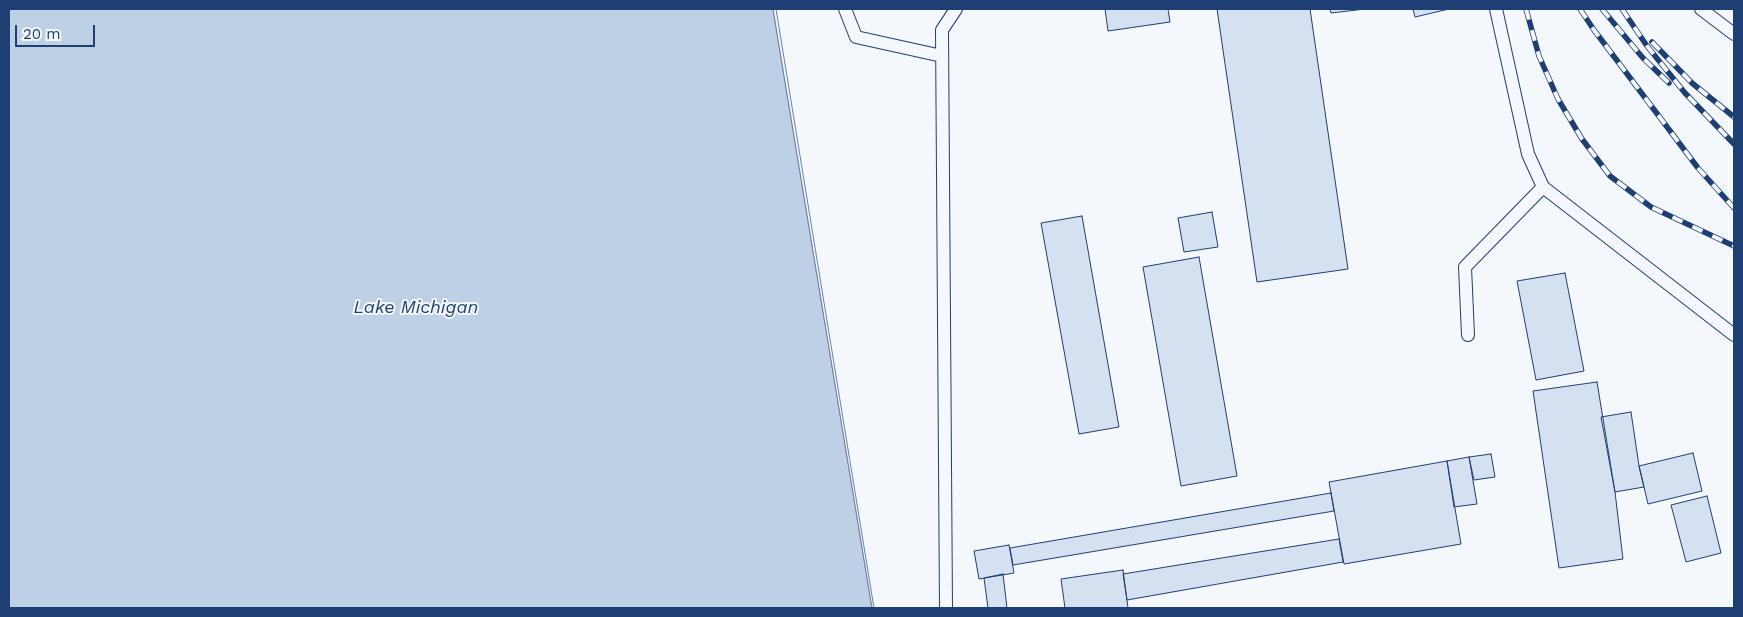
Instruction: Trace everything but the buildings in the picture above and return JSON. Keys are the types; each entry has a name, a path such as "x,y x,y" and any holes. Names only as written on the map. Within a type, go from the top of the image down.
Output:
{"lane":[{"path":"845,9 856,37 942,56"},
{"path":"946,608 942,30 956,9"},
{"path":"1496,9 1528,154 1543,187 1734,335"},
{"path":"1701,9 1734,34"},
{"path":"1468,335 1465,267 1543,187"}],"water":[{"name":"Lake Michigan","path":"9,9 773,9 872,608 9,608"}],"pier":[{"path":"773,9 776,9 874,608 872,608"}],"railway":[{"path":"1526,9 1539,56 1558,99 1582,139 1610,176 1651,207 1734,246"},
{"path":"1580,9 1698,168 1734,208"},
{"path":"1602,9 1643,58 1669,83"},
{"path":"1622,9 1647,46 1685,93 1734,144"},
{"path":"1652,42 1692,83 1734,117"}]}
